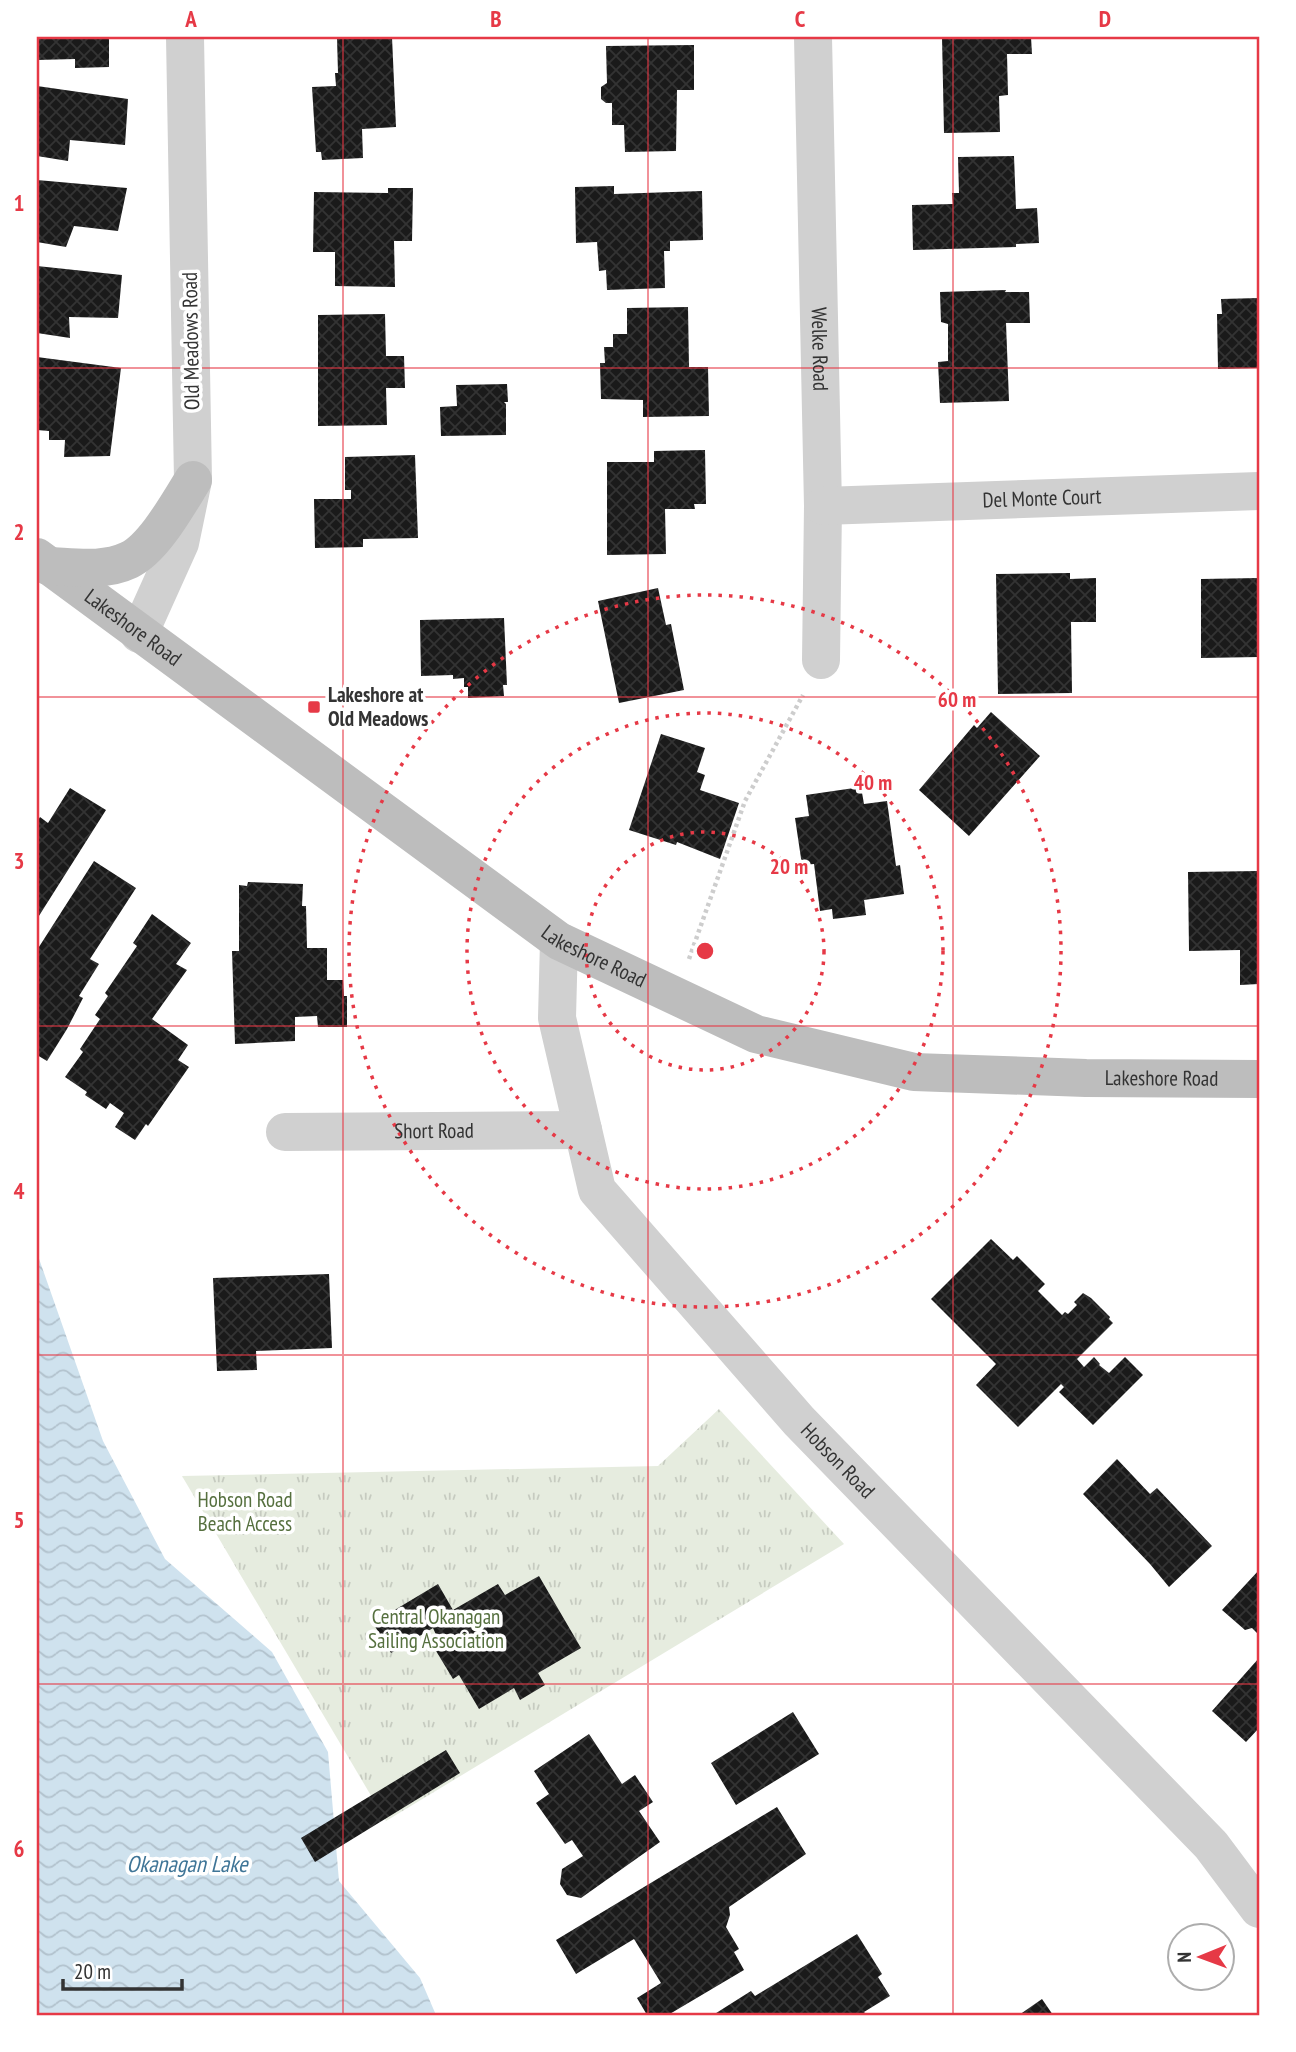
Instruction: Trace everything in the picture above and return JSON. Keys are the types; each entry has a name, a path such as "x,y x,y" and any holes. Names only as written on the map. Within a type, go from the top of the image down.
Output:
{"main road":[{"path":"42,561 95,568 129,560 158,535 193,480"},
{"name":"Lakeshore Road","path":"42,561 559,942 756,1034 914,1072 1259,1079"}],"street":[{"name":"Old Meadows Road","path":"139,634 180,543 193,480 185,37"},
{"name":"Welke Road","path":"813,37 823,506 821,660"},
{"name":"Del Monte Court","path":"823,506 1259,491"},
{"name":"Hobson Road","path":"559,942 557,1018 597,1189 799,1421 1211,1845 1259,1909"},
{"name":"Short Road","path":"285,1132 583,1130"}],"path":[{"path":"676,996 745,801 821,660"}],"green space":[{"name":"Central Okanagan Sailing Association","path":"719,1409 844,1544 386,1821 182,1476 658,1466"}],"water":[{"name":"Okanagan Lake","path":"37,1253 103,1441 165,1559 272,1652 328,1752 339,1881 420,1978 436,2015 37,2015"}],"building":[{"path":"37,37 109,37 109,67 75,68 75,59 37,60"},
{"path":"392,37 396,127 362,129 363,158 322,160 321,152 316,152 312,87 336,86 337,38"},
{"path":"942,37 1031,37 1032,54 1007,54 1008,95 999,96 1000,132 944,133"},
{"path":"694,45 694,90 677,90 676,151 625,152 624,125 612,125 612,103 601,99 601,87 607,83 606,46"},
{"path":"37,86 128,99 125,145 70,140 68,161 37,156"},
{"path":"1014,156 1016,209 1037,208 1039,243 1016,244 1016,247 913,250 912,205 953,204 952,193 959,193 958,157"},
{"path":"37,180 127,188 118,231 74,226 66,247 37,242"},
{"path":"614,186 614,194 702,191 703,240 670,241 670,251 664,251 665,288 607,290 606,270 599,271 597,242 576,243 575,187"},
{"path":"388,188 413,188 412,241 394,241 395,287 335,286 335,252 313,252 314,192 388,193"},
{"path":"37,266 122,275 118,318 69,317 70,338 37,333"},
{"path":"1006,290 1005,292 1029,292 1030,323 1006,323 1009,401 940,403 938,362 948,361 948,324 941,322 940,292"},
{"path":"1259,298 1259,368 1218,369 1217,314 1222,314 1221,299"},
{"path":"688,307 689,367 708,367 709,416 643,417 643,400 601,399 600,363 605,363 604,347 613,347 613,334 627,334 627,308"},
{"path":"385,314 386,356 404,356 405,388 386,388 387,425 318,426 318,315"},
{"path":"37,357 121,368 110,456 64,457 65,440 49,440 49,431 37,430"},
{"path":"507,384 508,402 504,402 506,435 441,436 440,407 457,406 456,385"},
{"path":"705,450 706,504 694,504 695,509 665,509 666,554 607,555 607,462 654,462 654,451"},
{"path":"415,455 418,538 363,539 363,547 315,548 314,499 351,499 351,490 345,490 345,457"},
{"path":"1070,573 1070,579 1096,578 1096,622 1071,622 1072,693 998,694 996,574"},
{"path":"1259,578 1259,657 1201,658 1201,579"},
{"path":"658,588 666,625 671,624 684,690 619,703 598,601"},
{"path":"504,618 507,685 503,685 504,696 468,698 468,687 464,687 464,678 453,679 453,675 421,676 420,620"},
{"path":"991,712 1040,756 969,836 919,790 974,725 977,728"},
{"path":"661,734 705,748 697,772 705,775 700,790 739,803 720,859 677,842 676,845 629,830"},
{"path":"861,787 864,804 887,801 896,866 900,865 904,894 864,900 866,915 833,919 832,909 820,911 814,864 802,865 795,818 809,816 806,795"},
{"path":"70,788 106,810 37,919 37,822 40,817 48,823"},
{"path":"94,861 136,888 90,959 99,964 79,996 83,998 67,1029 47,1061 37,1055 37,950"},
{"path":"1259,871 1259,984 1240,985 1240,950 1189,951 1188,872"},
{"path":"248,882 303,884 302,906 306,906 307,948 327,948 327,980 343,980 344,996 347,996 347,1027 318,1027 317,1016 295,1017 295,1041 235,1044 232,951 239,951 239,885 247,886"},
{"path":"152,914 191,943 176,964 187,970 152,1019 188,1045 178,1060 189,1067 148,1126 146,1124 135,1140 115,1127 124,1113 110,1103 106,1109 65,1077 83,1052 80,1049 100,1019 95,1015 108,996 105,993 137,946 133,943"},
{"path":"991,1239 1013,1260 1017,1256 1045,1284 1038,1291 1062,1315 1065,1312 1068,1314 1077,1305 1074,1302 1083,1293 1110,1317 1113,1323 1077,1359 1084,1367 1094,1357 1109,1373 1125,1357 1143,1375 1093,1425 1059,1392 1064,1387 1061,1384 1018,1427 976,1385 996,1364 931,1299"},
{"path":"329,1274 332,1348 256,1351 257,1370 217,1371 213,1278"},
{"path":"1117,1459 1150,1494 1157,1488 1212,1546 1169,1587 1083,1494"},
{"path":"1259,1570 1259,1635 1252,1628 1245,1630 1222,1610"},
{"path":"539,1576 581,1648 538,1673 545,1685 520,1700 514,1688 479,1709 459,1675 453,1679 430,1641 437,1637 433,1628 391,1653 373,1623 438,1584 453,1610 498,1584 505,1595"},
{"path":"1259,1658 1259,1728 1246,1742 1212,1711"},
{"path":"793,1712 819,1754 736,1805 711,1763"},
{"path":"589,1734 622,1784 635,1775 653,1802 639,1811 660,1842 581,1898 567,1895 560,1884 562,1869 583,1856 572,1840 565,1844 536,1803 549,1794 534,1771"},
{"path":"446,1750 460,1773 315,1862 301,1838"},
{"path":"777,1807 806,1854 729,1907 730,1915 726,1927 739,1949 734,1952 744,1970 668,2015 647,2015 637,1998 661,1983 634,1939 576,1974 556,1940"},
{"path":"857,1934 882,1974 878,1977 890,1996 864,2012 867,2015 713,2015 751,1991 755,1996"},
{"path":"1042,1999 1053,2015 1019,2015"}],"place":[{"name":"Lakeshore at Old Meadows","path":"314,707"}],"park label":[{"name":"Hobson Road Beach Access","path":"245,1512"}]}
